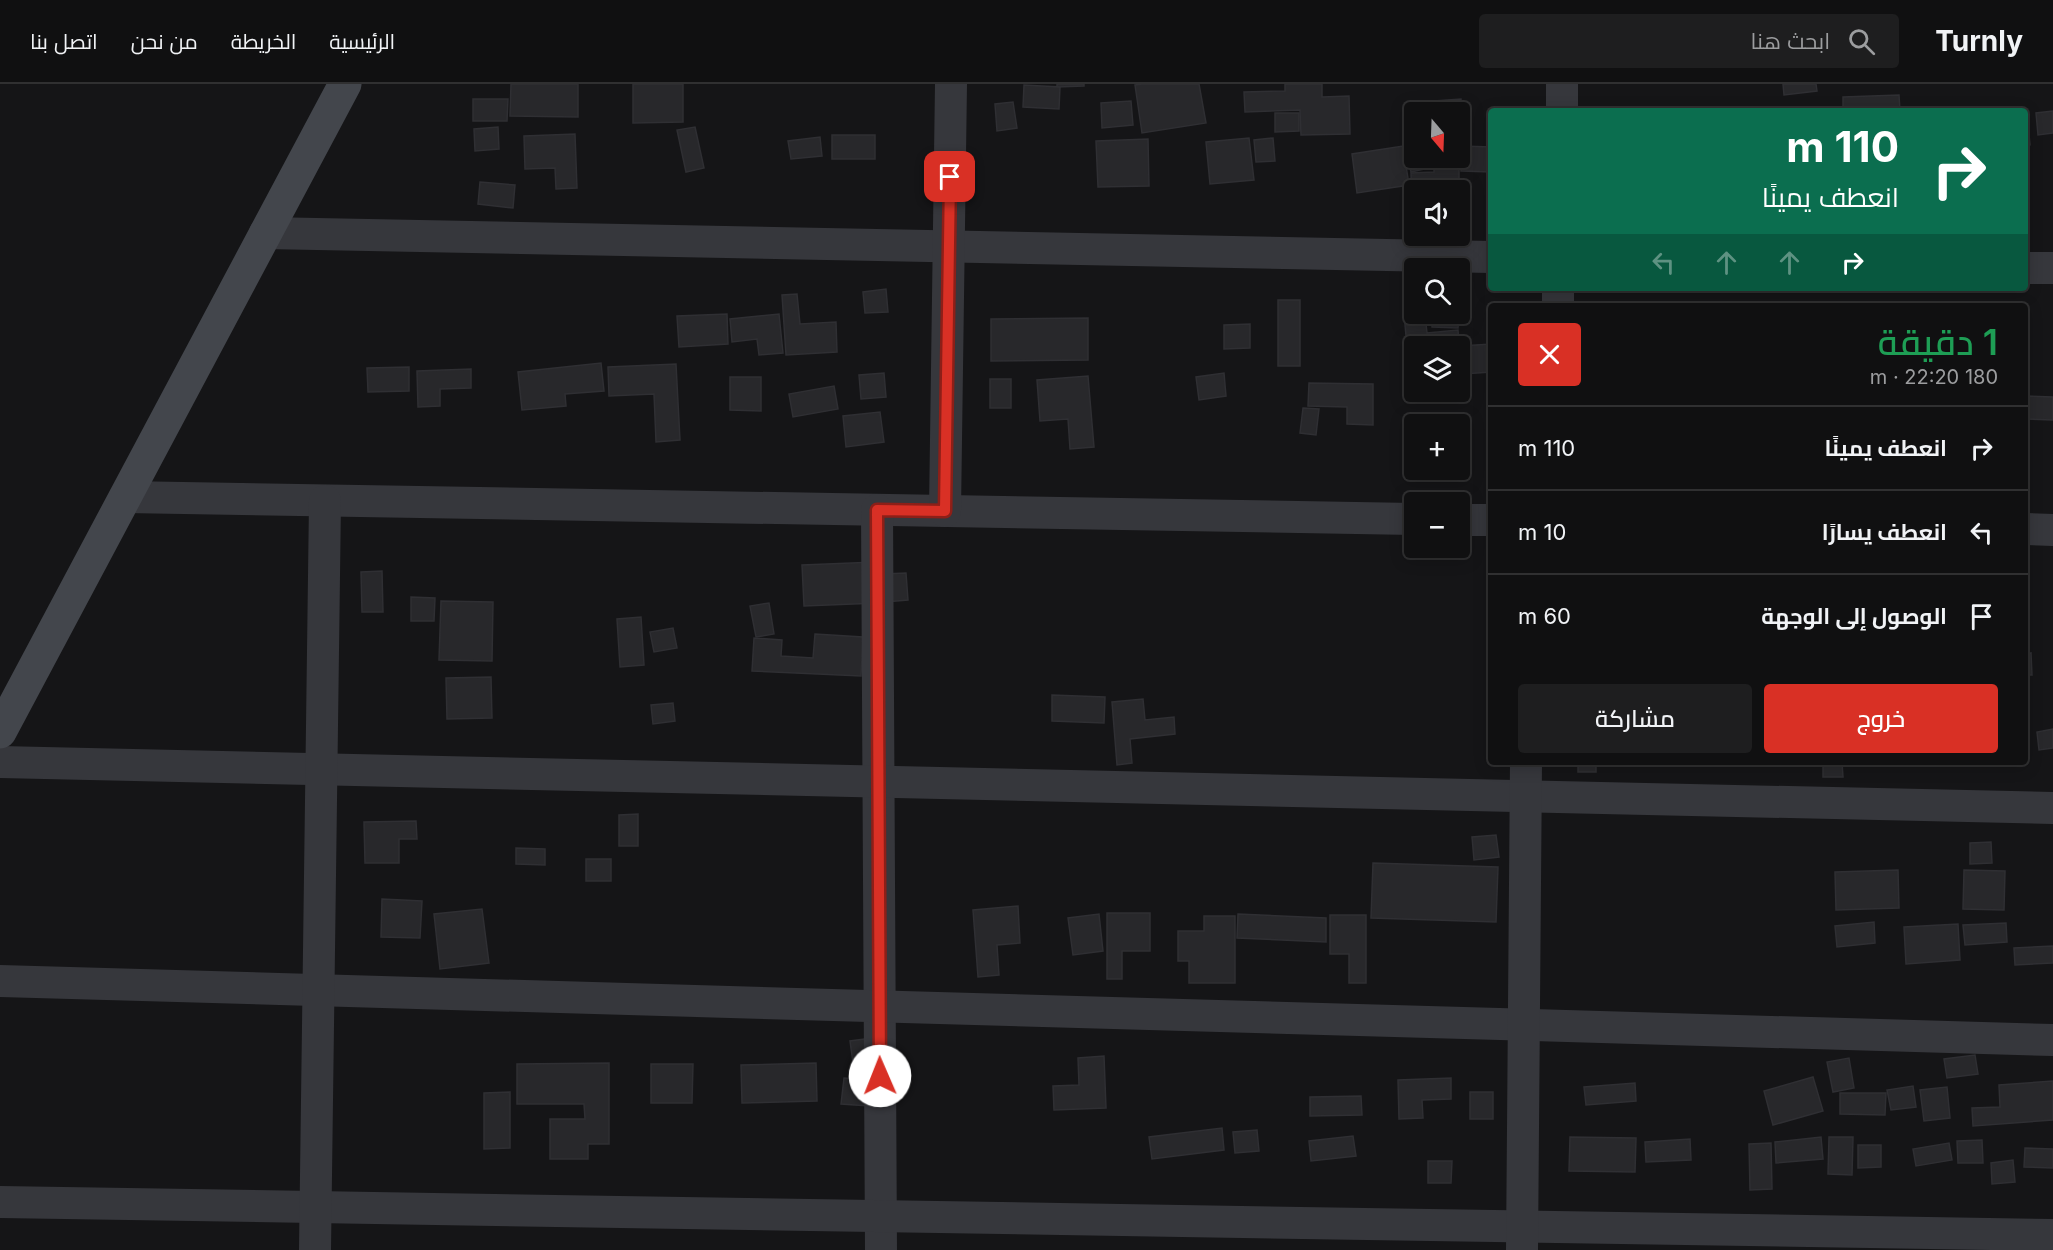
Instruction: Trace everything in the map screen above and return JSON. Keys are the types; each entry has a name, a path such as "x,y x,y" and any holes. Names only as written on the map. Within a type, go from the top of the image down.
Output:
{"street":[{"path":"0,732 345,84"},
{"path":"945,511 951,84"},
{"path":"1562,84 1562,108"},
{"path":"266,233 1488,257"},
{"path":"2028,268 2053,268"},
{"path":"125,497 1404,519"},
{"path":"315,1250 325,501"},
{"path":"877,510 881,1250"},
{"path":"1470,520 1488,520"},
{"path":"2028,530 2053,530"},
{"path":"0,762 2053,808"},
{"path":"1522,1238 1526,765"},
{"path":"0,981 2053,1040"},
{"path":"0,1202 881,1216 1522,1238 2053,1235"}],"building":[{"path":"511,84 578,84 578,117 510,116"},
{"path":"633,84 683,84 683,122 633,123"},
{"path":"1057,84 1084,84 1084,86 1057,87"},
{"path":"1199,84 1206,123 1142,133 1135,85"},
{"path":"1285,84 1322,84 1322,97 1349,96 1350,134 1301,135 1300,110 1245,112 1244,92 1285,91"},
{"path":"1783,84 1816,84 1817,91 1784,95"},
{"path":"1024,85 1060,87 1059,109 1023,107"},
{"path":"1899,95 1900,108 1843,108 1843,97"},
{"path":"473,99 508,99 507,121 473,121"},
{"path":"1461,99 1461,102 1434,102"},
{"path":"1131,101 1133,125 1102,128 1101,103"},
{"path":"1013,102 1017,128 997,131 995,104"},
{"path":"2053,111 2053,133 2038,135 2036,113"},
{"path":"1275,113 1299,113 1299,131 1275,132"},
{"path":"498,127 499,149 475,151 474,129"},
{"path":"695,127 704,168 686,172 677,130"},
{"path":"575,134 577,188 556,189 555,168 525,169 524,136"},
{"path":"832,135 875,135 875,159 832,159"},
{"path":"820,137 822,156 791,159 788,141"},
{"path":"1249,138 1254,180 1210,184 1206,142"},
{"path":"1273,138 1275,161 1256,162 1254,140"},
{"path":"1148,139 1149,186 1098,187 1096,141"},
{"path":"1403,146 1404,168 1406,168 1408,180 1404,180 1404,186 1357,193 1352,154"},
{"path":"1470,146 1488,147 1488,172 1461,171 1461,168 1470,168"},
{"path":"1410,168 1429,168 1411,172"},
{"path":"1434,168 1459,168 1459,180 1411,180 1411,173 1434,172"},
{"path":"480,182 515,185 513,208 478,204"},
{"path":"886,289 888,312 865,313 863,292"},
{"path":"797,294 800,324 836,322 837,352 786,355 782,295"},
{"path":"1278,300 1300,300 1300,366 1278,366"},
{"path":"727,314 728,344 679,347 677,316"},
{"path":"779,314 783,353 759,355 757,339 732,342 730,319"},
{"path":"1088,318 1088,360 991,361 991,319"},
{"path":"1250,324 1250,348 1224,349 1224,325"},
{"path":"1405,324 1426,324 1427,333 1458,330 1458,336 1406,336"},
{"path":"1432,324 1458,324 1458,328 1432,327"},
{"path":"1488,344 1488,372 1470,374 1470,345"},
{"path":"601,363 604,391 565,394 566,406 522,410 518,372"},
{"path":"676,364 680,440 656,442 654,394 609,396 608,367"},
{"path":"409,367 409,391 368,392 367,368"},
{"path":"471,369 471,388 440,389 440,406 418,407 417,371"},
{"path":"884,373 886,397 861,399 859,375"},
{"path":"1224,373 1226,396 1199,400 1196,377"},
{"path":"1088,376 1094,447 1070,449 1068,419 1040,421 1037,380"},
{"path":"730,377 761,377 761,411 730,410"},
{"path":"990,379 1011,379 1011,408 990,408"},
{"path":"1309,383 1373,384 1373,425 1347,424 1347,407 1308,406"},
{"path":"834,386 838,409 793,417 789,394"},
{"path":"2028,396 2053,397 2053,420 2028,419"},
{"path":"1303,408 1319,409 1316,435 1300,433"},
{"path":"880,412 884,442 846,447 843,416"},
{"path":"876,562 878,603 804,606 802,565"},
{"path":"382,571 383,612 362,612 361,572"},
{"path":"906,573 908,600 885,602 883,574"},
{"path":"411,597 435,598 434,621 411,621"},
{"path":"441,601 493,602 492,661 439,660"},
{"path":"769,603 774,634 756,637 750,606"},
{"path":"641,617 644,665 620,667 617,619"},
{"path":"673,628 677,648 654,652 650,632"},
{"path":"815,634 863,637 861,676 752,671 754,638 782,640 781,656 813,658"},
{"path":"2031,653 2032,675 2028,675 2028,654"},
{"path":"491,677 492,718 447,719 446,678"},
{"path":"1052,695 1105,697 1104,723 1052,721"},
{"path":"1143,699 1145,720 1174,717 1175,734 1130,739 1132,763 1117,765 1112,702"},
{"path":"673,703 675,721 653,724 651,705"},
{"path":"2053,729 2053,748 2039,750 2037,732"},
{"path":"1578,765 1596,765 1596,772 1578,772"},
{"path":"1823,765 1842,765 1843,777 1823,777"},
{"path":"638,814 638,846 619,846 619,815"},
{"path":"416,821 417,839 399,839 399,863 365,863 364,822"},
{"path":"1496,835 1499,857 1474,860 1472,837"},
{"path":"1991,842 1992,863 1970,864 1970,843"},
{"path":"516,848 545,849 545,865 516,864"},
{"path":"586,859 611,859 611,881 586,881"},
{"path":"1373,863 1498,867 1496,922 1371,918"},
{"path":"1898,870 1899,908 1836,910 1835,872"},
{"path":"1964,870 2005,871 2004,910 1963,909"},
{"path":"382,899 422,901 420,938 381,937"},
{"path":"1018,906 1020,943 997,945 999,975 978,977 973,910"},
{"path":"482,909 489,963 440,969 434,914"},
{"path":"1107,913 1150,913 1150,951 1122,951 1122,979 1107,979"},
{"path":"1099,914 1103,951 1073,955 1068,918"},
{"path":"1238,914 1326,918 1326,942 1237,938"},
{"path":"1330,915 1366,915 1366,983 1349,983 1349,954 1330,954"},
{"path":"1204,916 1235,916 1235,983 1189,983 1189,961 1178,961 1178,931 1204,931"},
{"path":"1874,922 1875,943 1837,947 1835,926"},
{"path":"2006,923 2007,942 1965,945 1963,925"},
{"path":"1958,924 1960,960 1906,964 1904,927"},
{"path":"2053,946 2053,963 2015,965 2014,948"},
{"path":"887,1036 890,1058 853,1063 850,1041"},
{"path":"1975,1055 1978,1074 1947,1078 1944,1059"},
{"path":"1104,1056 1106,1108 1054,1110 1053,1086 1079,1085 1078,1058"},
{"path":"1849,1058 1854,1088 1833,1092 1827,1062"},
{"path":"609,1063 609,1144 588,1144 588,1159 550,1159 550,1119 585,1119 584,1104 517,1104 517,1064"},
{"path":"816,1063 817,1101 742,1103 741,1065"},
{"path":"651,1064 693,1064 692,1103 651,1103"},
{"path":"1813,1077 1823,1111 1773,1125 1764,1091"},
{"path":"844,1078 871,1080 869,1106 841,1104"},
{"path":"1451,1078 1451,1099 1422,1100 1423,1118 1399,1119 1398,1080"},
{"path":"2053,1081 2053,1120 1973,1126 1972,1108 2000,1107 1999,1085"},
{"path":"1635,1083 1636,1101 1586,1105 1584,1087"},
{"path":"1913,1086 1916,1107 1891,1110 1887,1090"},
{"path":"1947,1087 1950,1118 1924,1121 1920,1090"},
{"path":"510,1092 510,1148 484,1149 484,1093"},
{"path":"1470,1092 1493,1092 1493,1119 1470,1119"},
{"path":"1840,1093 1886,1093 1885,1115 1840,1114"},
{"path":"1361,1096 1362,1115 1310,1116 1310,1097"},
{"path":"1222,1128 1224,1150 1152,1159 1149,1137"},
{"path":"1257,1130 1259,1151 1235,1153 1233,1132"},
{"path":"1353,1136 1356,1156 1311,1161 1309,1141"},
{"path":"1570,1137 1636,1138 1635,1172 1569,1171"},
{"path":"1821,1137 1823,1159 1776,1163 1775,1142"},
{"path":"1829,1137 1853,1137 1852,1175 1828,1174"},
{"path":"1690,1139 1691,1160 1646,1162 1645,1142"},
{"path":"1982,1140 1983,1163 1958,1163 1957,1141"},
{"path":"1771,1143 1772,1189 1750,1190 1749,1144"},
{"path":"1949,1143 1952,1160 1916,1166 1913,1149"},
{"path":"1858,1145 1881,1145 1881,1167 1858,1168"},
{"path":"2025,1148 2053,1149 2053,1168 2024,1167"},
{"path":"2013,1160 2015,1182 1992,1184 1991,1163"},
{"path":"1428,1161 1452,1161 1451,1183 1428,1183"}],"route":[{"path":"880,1076 877,510 945,511 950,177"}]}
